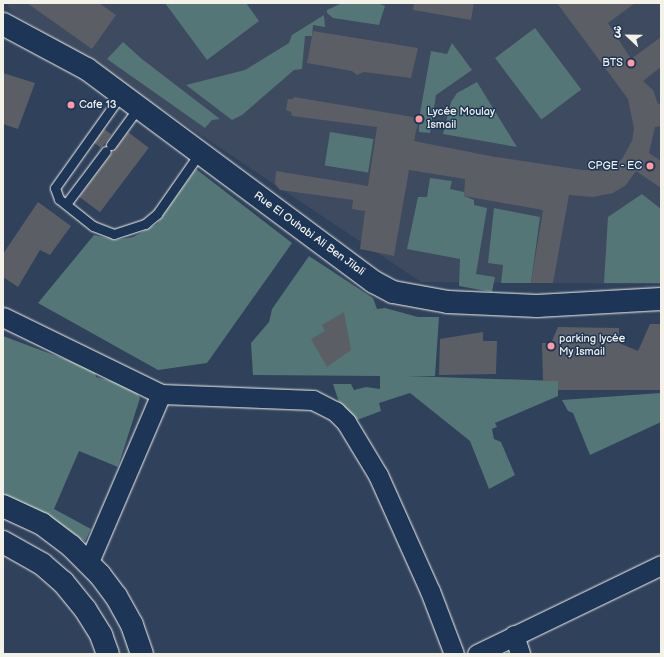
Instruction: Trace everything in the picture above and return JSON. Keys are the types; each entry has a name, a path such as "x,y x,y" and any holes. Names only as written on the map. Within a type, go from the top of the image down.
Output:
{"street":[{"name":"Rue El Ouhabi Ali Ben Jilali","path":"3,24 87,70 374,282 393,292 448,302 537,306 661,299"},
{"path":"3,317 161,394 313,400 335,411 346,422 378,475 430,591 454,654"},
{"path":"88,564 161,394"},
{"path":"3,506 42,524 71,546 88,564 116,596 132,625 142,654"},
{"path":"3,542 42,564 63,582 85,609 101,635 108,654"},
{"path":"477,654 661,565"},
{"path":"514,636 520,654"}],"lane":[{"path":"66,204 108,148 129,102"},
{"path":"129,102 56,184 56,195 102,231 114,234 128,232 146,224 156,214 199,154"}],"shaded area":[{"name":"Lycée Moulay Ismail","path":"7,3 661,3 661,284 421,282 79,54 11,12"}],"green space":[{"path":"165,3 246,3 259,21 207,60"},
{"path":"342,3 378,3 385,6 379,25 333,18 327,13 327,10"},
{"path":"324,15 325,27 313,25 312,36 305,36 302,69 294,70 242,115 232,120 186,85 245,70 289,43 292,35"},
{"path":"535,28 581,89 541,120 495,58"},
{"path":"123,42 142,59 220,119 212,120 205,128 107,59"},
{"path":"452,43 472,70 436,95 430,133 419,132 419,119 431,51 447,54"},
{"path":"477,82 517,147 443,134 451,102 457,93"},
{"path":"330,132 373,139 368,172 325,166"},
{"path":"196,169 292,243 207,363 158,370 38,303 94,235 116,240 133,237 157,224"},
{"path":"430,178 452,181 450,189 464,192 464,196 474,200 474,205 487,208 476,274 495,277 492,292 459,286 460,259 407,249 418,197 427,197"},
{"path":"642,194 661,209 661,283 604,283 608,217"},
{"path":"494,208 540,217 531,283 501,283 503,265 488,263"},
{"path":"309,256 373,298 377,309 385,308 418,317 439,317 435,376 407,376 558,381 558,396 495,423 497,427 492,429 494,439 501,442 515,475 489,489 470,441 410,393 379,403 381,411 357,420 339,402 333,384 351,384 354,390 366,387 380,389 380,376 253,375 251,343 269,322 272,309"},
{"path":"3,336 94,370 96,377 133,387 140,398 118,467 79,451 54,509 91,529 85,541 3,501"},
{"path":"661,393 661,422 590,455 573,413 568,411 562,400"}],"building":[{"path":"27,3 99,3 116,15 92,49"},
{"path":"414,3 474,3 471,20 413,10"},
{"path":"557,3 635,3 608,23 631,59 661,37 661,67 643,81 653,90 658,104 661,104 661,126 655,127 649,153 661,161 661,188 636,171 626,185 613,193 593,197 569,195 553,283 531,283 543,210 464,196 465,179 409,170 394,256 360,249 365,211 352,209 353,200 280,190 275,184 276,171 368,186 377,127 292,116 291,112 286,110 288,99 293,99 294,97 419,118 414,141 490,156 582,170 608,171 622,159 632,141 634,129 628,99"},
{"path":"313,31 418,48 411,78 364,72 357,75 352,71 307,63"},
{"path":"3,73 35,83 18,129 3,124"},
{"path":"104,129 111,134 101,148 94,143"},
{"path":"128,132 149,148 100,212 79,197"},
{"path":"38,202 71,226 50,255 40,250 18,287 3,277 3,254"},
{"path":"344,312 351,350 327,367 311,339 325,331 322,325"},
{"path":"650,324 661,324 661,390 558,390 558,381 543,381 542,343 551,343 558,327 619,328 619,343 638,351"},
{"path":"483,332 483,341 497,341 496,374 439,375 440,339"}],"place":[{"name":"BTS","path":"631,63"},
{"name":"Cafe 13","path":"71,105"},
{"name":"Lycée Moulay Ismail","path":"419,119"},
{"name":"CPGE - EC","path":"650,166"},
{"name":"parking lycée My Ismail","path":"551,346"}]}
